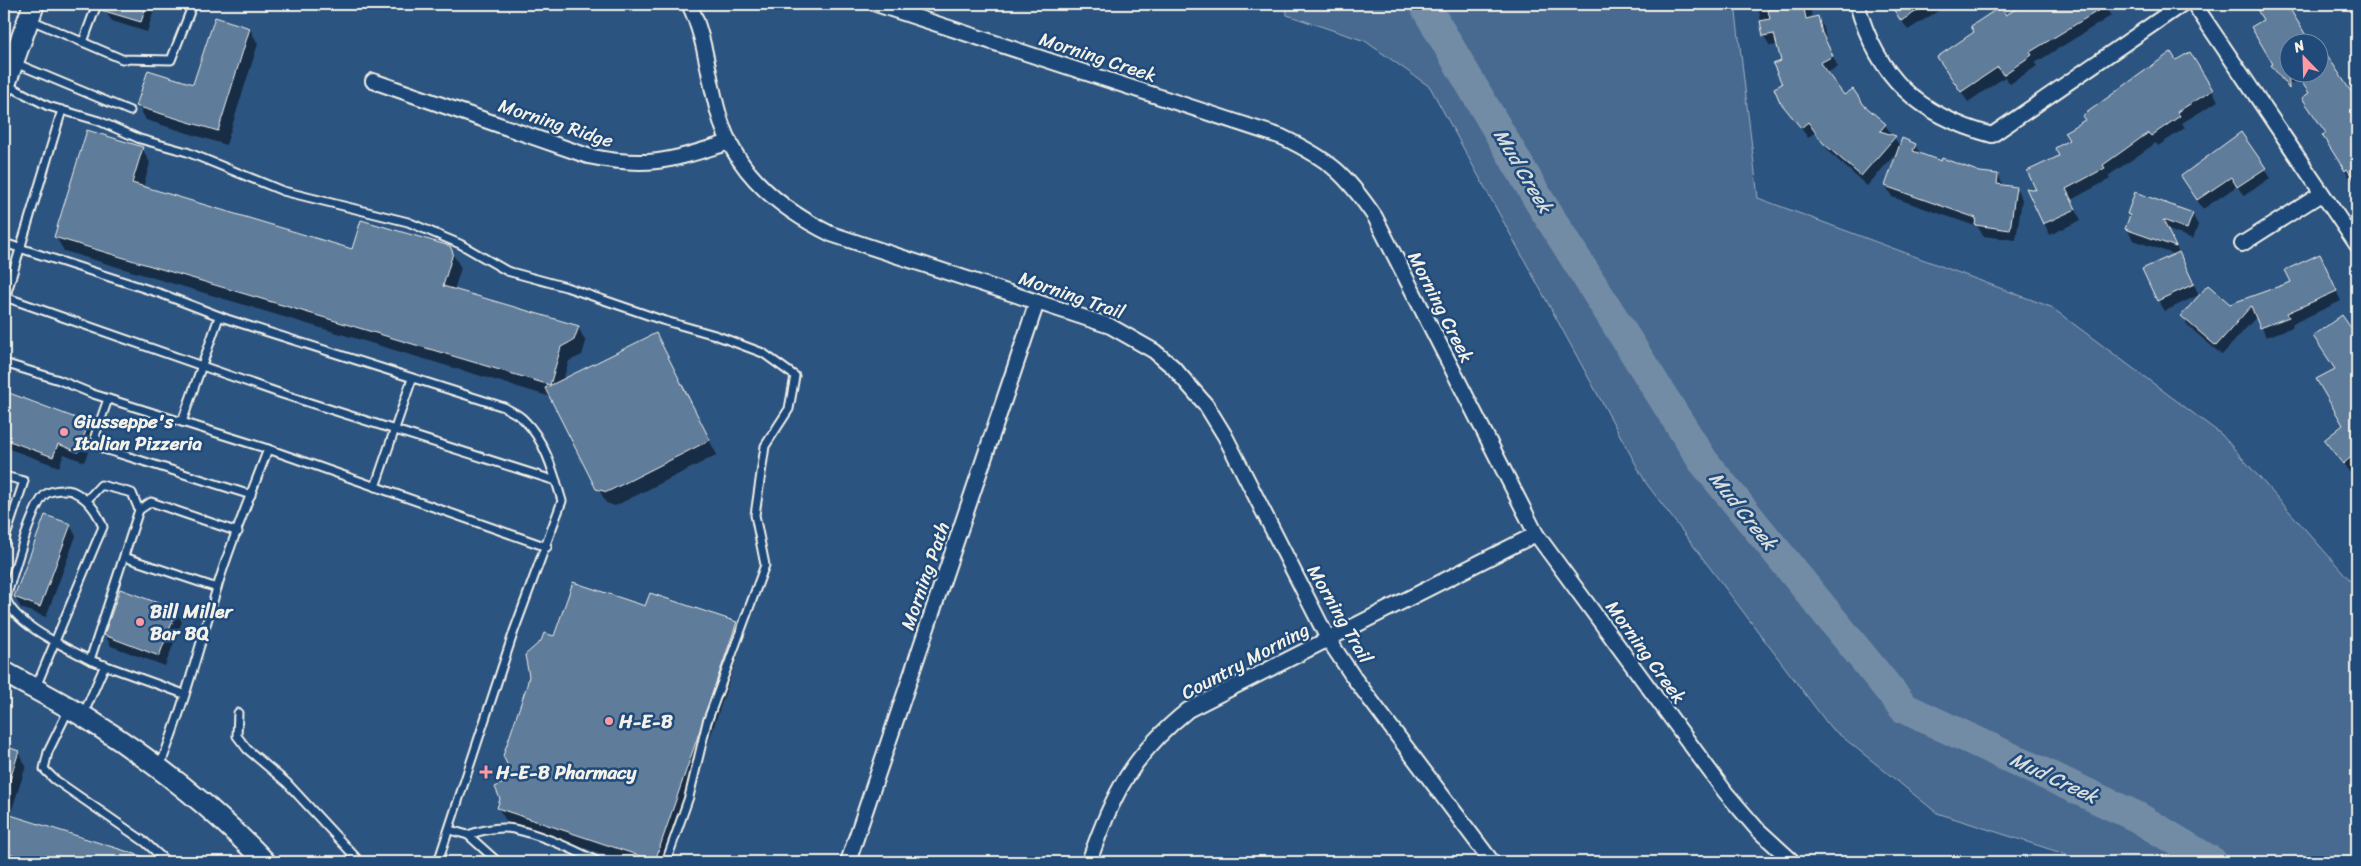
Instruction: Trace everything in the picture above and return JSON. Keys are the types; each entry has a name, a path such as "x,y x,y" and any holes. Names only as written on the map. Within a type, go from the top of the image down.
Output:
{"main road":[{"path":"4,85 31,11"},
{"path":"4,672 76,713 159,768 208,806 265,862"}],"street":[{"name":"Morning Trail","path":"689,4 700,32 719,116 730,142 744,166 756,181 784,206 810,224 831,234 1094,319 1133,338 1166,362 1191,385 1225,436 1328,639 1354,678 1492,862"},
{"name":"Morning Creek","path":"876,4 1282,137 1318,155 1356,188 1375,217 1536,534 1726,793 1757,829 1793,862"},
{"path":"1857,4 1874,52 1890,75 1905,91 1949,120 1992,135 2182,4"},
{"path":"2194,4 2357,245"},
{"name":"Morning Ridge","path":"373,82 588,156 621,163 671,161 730,142"},
{"path":"2242,244 2321,194"},
{"name":"Morning Path","path":"848,862 1037,302"},
{"name":"Country Morning","path":"1089,862 1109,806 1121,784 1151,744 1188,710 1536,534"}],"lane":[{"path":"83,42 96,4"},
{"path":"31,11 83,42 122,58 171,60 193,4"},
{"path":"12,62 130,111"},
{"path":"4,85 48,106 99,121 140,139 188,152 284,191 408,222 460,244 507,271 566,287 662,320 715,335 763,353 795,376 789,409 766,446 755,515 764,565 707,722 689,797 666,862"},
{"path":"62,110 4,300 395,430 556,481"},
{"path":"4,243 162,294 219,317 504,408 523,419 538,438 556,481 562,502 547,547 514,631 438,862"},
{"path":"182,422 219,317"},
{"path":"4,362 108,399 268,449 547,547"},
{"path":"375,487 412,379"},
{"path":"108,399 95,436 104,450 251,495"},
{"path":"159,768 176,726 217,588 268,449"},
{"path":"4,476 24,481 4,542"},
{"path":"87,500 100,485 132,493 139,510"},
{"path":"35,689 55,642 96,543 103,527 98,515 84,496 66,489 46,494 36,507 6,598 8,606 15,614 55,642 90,660 184,694"},
{"path":"90,660 139,510 151,502 238,532"},
{"path":"124,557 217,588"},
{"path":"105,665 76,713 48,752 44,769 54,779 144,842 167,862"},
{"path":"238,713 237,736 247,749 287,783 360,862"},
{"path":"468,835 483,830 513,828 575,850 598,862"},
{"path":"450,830 468,835 498,862"}],"shaded area":[{"path":"1286,4 1735,4 1758,198 2051,307 2221,434 2357,588 2357,862 2082,862 2074,857 1937,813 1830,727 1646,483 1430,87 1365,41 1287,15"}],"building":[{"path":"102,4 147,4 141,22 101,10"},
{"path":"1803,4 1806,19 1818,16 1822,33 1833,56 1820,63 1844,95 1853,89 1864,105 1886,124 1880,131 1896,136 1861,176 1823,143 1808,122 1801,128 1780,102 1774,88 1782,84 1773,64 1781,61 1774,34 1763,36 1760,21 1770,19 1768,10"},
{"path":"1890,4 1928,4 1901,21"},
{"path":"2024,4 2109,4 2030,52 2032,55 2003,75 1998,67 1961,92 1937,57 1974,32 1971,26 2000,7 2006,15"},
{"path":"2254,4 2287,4 2304,32 2278,32 2278,74 2251,27 2263,20"},
{"path":"215,17 250,28 218,131 136,106 148,70 193,84"},
{"path":"2171,52 2176,60 2190,52 2213,90 2177,112 2180,116 2151,136 2148,133 2103,165 2105,168 2066,189 2076,209 2043,224 2026,188 2036,190 2027,171 2059,156 2055,148 2069,140 2064,132 2085,120 2082,116"},
{"path":"2328,56 2357,101 2357,185 2347,169 2345,171 2322,135 2326,133 2302,98 2309,93 2302,82 2328,82"},
{"path":"2284,82 2289,82 2289,89"},
{"path":"87,130 143,147 132,183 352,249 361,220 450,246 453,253 443,286 579,326 574,340 561,347 550,385 54,237"},
{"path":"2241,132 2266,168 2237,187 2231,177 2197,200 2181,176"},
{"path":"1902,138 1916,144 1913,151 1941,161 1942,158 1980,172 1998,174 1997,184 2016,187 2010,230 1975,225 1976,218 1885,186"},
{"path":"2135,192 2193,213 2187,229 2163,220 2176,247 2125,229 2130,215 2127,214"},
{"path":"2179,252 2194,284 2157,301 2142,269"},
{"path":"2320,254 2337,291 2287,313 2289,317 2260,328 2251,306 2216,346 2181,316 2208,285 2230,304 2291,282 2285,270"},
{"path":"2342,315 2351,328 2357,323 2357,452 2343,464 2324,440 2343,425 2316,379 2335,369 2313,336"},
{"path":"656,333 710,440 607,492 596,489 545,388"},
{"path":"4,391 89,423 78,452 58,444 53,457 4,439"},
{"path":"45,515 71,524 40,607 14,597"},
{"name":"H-E-B","path":"573,582 645,606 650,593 737,622 655,861 497,808 500,799 495,787 514,778 503,756 529,676 525,655 541,641 544,633 554,636"},
{"name":"Bill Miller Bar BQ","path":"120,589 177,610 159,656 104,635"},
{"path":"4,746 19,751 7,789 4,789"},
{"path":"4,813 151,859 151,862 38,862 4,852"}],"waterway":[{"name":"Mud Creek","path":"1424,4 1540,202 1703,461 1904,708 2137,817 2212,862"}],"place":[{"name":"Giusseppe's Italian Pizzeria","path":"64,432"},
{"name":"Bill Miller Bar BQ","path":"140,622"},
{"name":"H-E-B","path":"609,721"},
{"name":"H-E-B Pharmacy","path":"486,772"}]}
